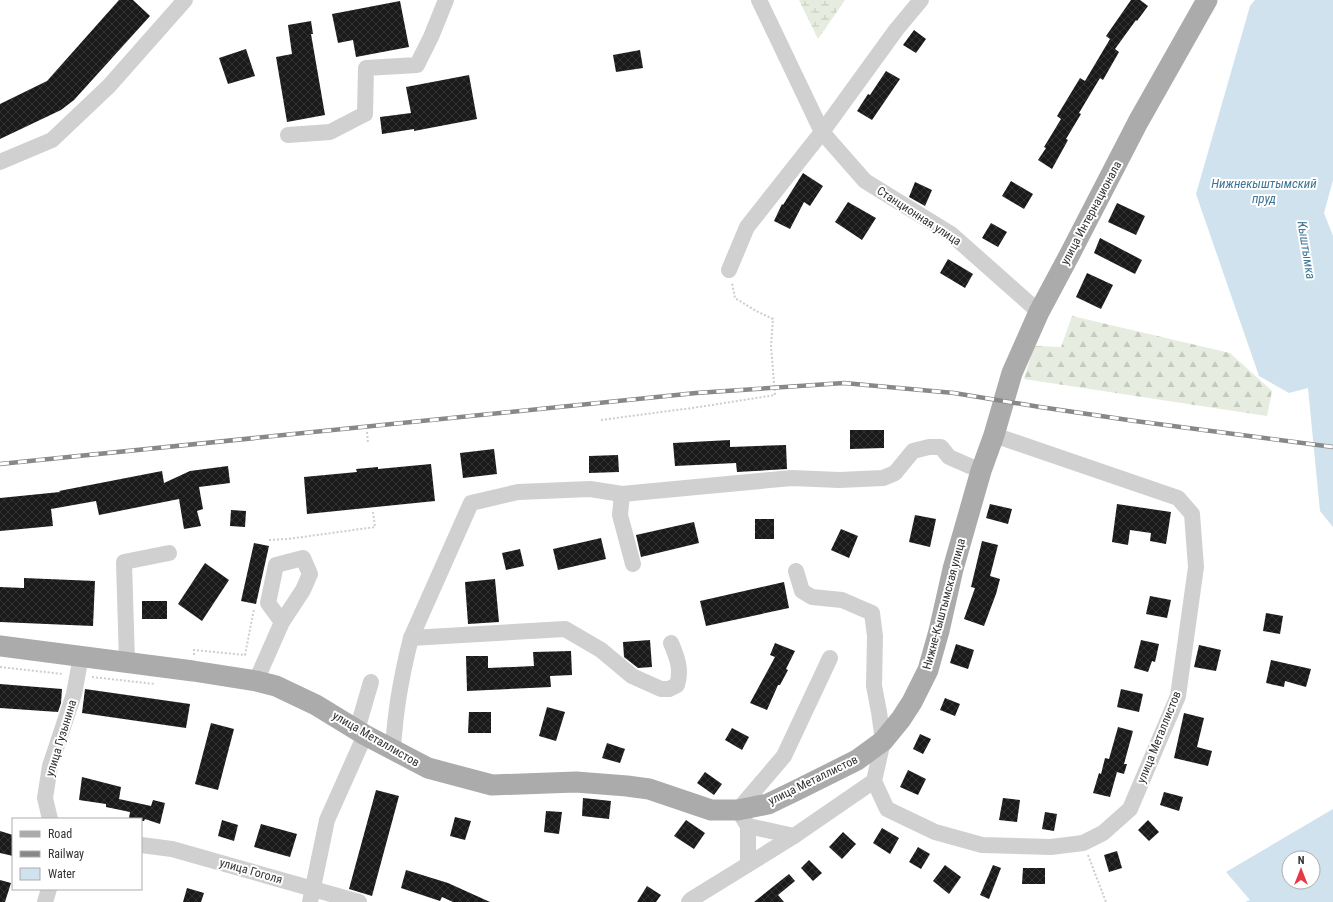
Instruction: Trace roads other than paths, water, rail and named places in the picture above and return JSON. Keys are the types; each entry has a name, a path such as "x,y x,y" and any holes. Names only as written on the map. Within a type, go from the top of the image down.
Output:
{"main road":[{"name":"улица Интернационала","path":"994,435 1012,373 1039,312 1138,122 1207,0"},
{"name":"Нижне-Кыштымская улица","path":"883,741 901,719 912,702 928,670 939,631 953,569 981,471 994,435"},
{"name":"улица Металлистов","path":"0,646 127,662 256,681 276,686 316,705 393,750 428,768 484,783 500,785 576,782 627,786 649,789 711,810 743,818 857,760 883,741"}],"street":[{"path":"0,162 52,140 109,86 185,0"},
{"path":"288,135 330,132 365,114 366,68 418,65 446,0"},
{"name":"Станционная улица","path":"759,0 822,132 865,182 951,234 1039,312"},
{"path":"729,270 747,227 822,132 896,30 921,0"},
{"name":"улица Металлистов","path":"874,781 887,809 935,832 982,845 1051,847 1084,843 1103,833 1130,809 1178,696 1196,567 1192,514 1178,498 994,435"},
{"path":"393,750 394,719 401,678 411,638 471,503 518,492 590,489 622,494 792,478 839,480 883,478 895,473 912,451 929,447 940,447 949,457 981,471"},
{"path":"622,494 620,515 633,564"},
{"path":"127,662 124,562 168,553"},
{"path":"796,571 802,591 812,597 842,600 872,613 875,636 874,686 880,712 883,741"},
{"path":"256,681 282,622"},
{"path":"411,638 565,629 601,650 632,676 661,689 669,690 677,685 680,677 678,659 671,643"},
{"name":"улица Гузынина","path":"50,818 45,798 50,766 74,694 81,656"},
{"path":"748,864 743,818 784,756 830,658"},
{"path":"311,896 327,820 361,732 372,682"},
{"name":"Нижне-Кыштымская улица","path":"874,781 883,741"},
{"path":"689,902 794,836 874,781"},
{"path":"743,818 794,836"},
{"name":"улица Гоголя","path":"142,845 172,849 311,896 359,902"},
{"path":"45,902 49,890"}],"water":[{"name":"Нижнекыштымский пруд","path":"1255,0 1333,0 1333,180 1324,213 1333,236 1333,527 1320,511 1308,388 1289,393 1259,376 1196,194 1250,6"},
{"path":"1333,809 1333,902 1245,902 1250,900 1226,872"}],"railway":[{"path":"0,464 696,393 844,383 954,393 1135,421 1333,447"}],"water label":[{"name":"Кыштымка","path":"1307,250"}]}
